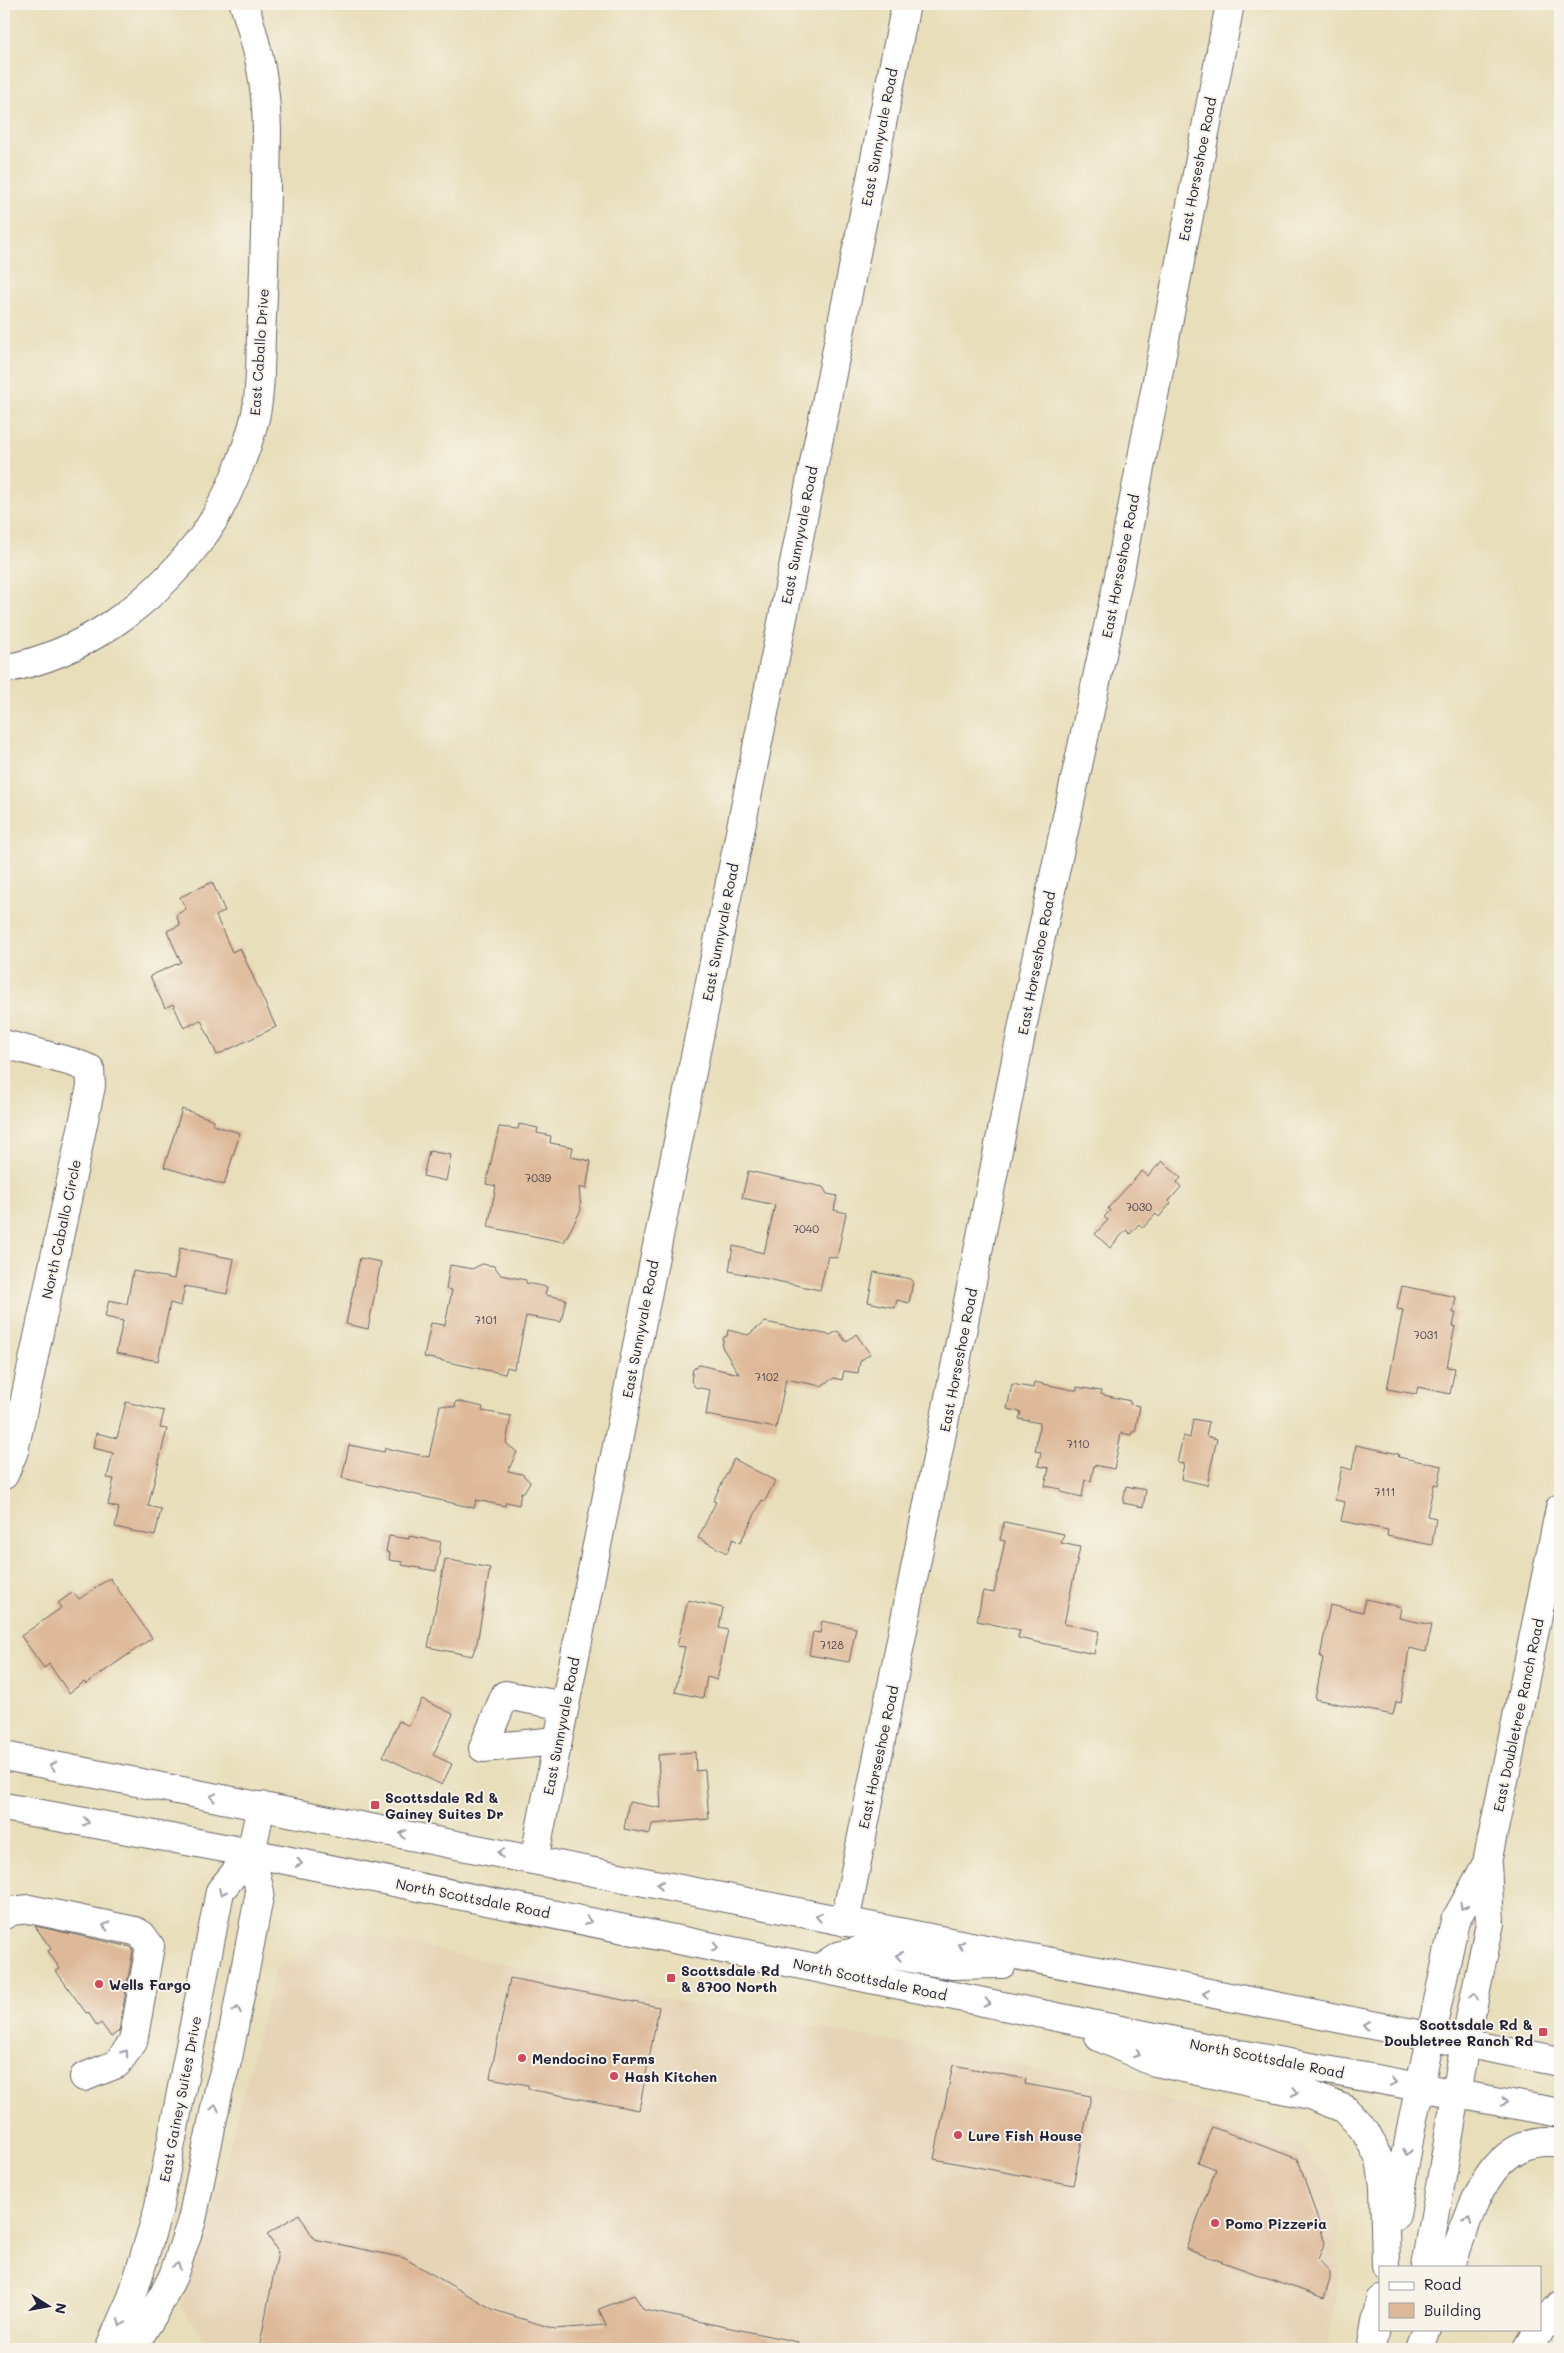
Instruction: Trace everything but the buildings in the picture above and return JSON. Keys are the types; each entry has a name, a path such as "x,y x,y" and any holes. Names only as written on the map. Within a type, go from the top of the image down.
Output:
{"street":[{"name":"East Caballo Drive","path":"4,669 68,651 112,625 151,594 202,538 229,490 243,456 255,417 260,366 267,131 266,94 260,54 244,4"},
{"name":"East Sunnyvale Road","path":"534,1860 906,4"},
{"name":"East Horseshoe Road","path":"845,1922 1034,969 1119,576 1230,4"},
{"name":"North Caballo Circle","path":"4,1044 72,1062 90,1069 91,1086 14,1450 4,1475"},
{"name":"East Doubletree Ranch Road","path":"1426,2266 1465,2044 1490,1924 1487,1863 1560,1508"},
{"path":"557,1741 483,1748 504,1695 564,1706"},
{"path":"4,1756 1052,1964 1560,2062"},
{"name":"East Gainey Suites Drive","path":"132,2349 156,2310 173,2276 192,2220 219,2089 228,2058 260,1892 251,1853 261,1806"},
{"name":"North Scottsdale Road","path":"4,1807 251,1853 1044,2015 1560,2112"},
{"name":"East Gainey Suites Drive","path":"109,2349 132,2297 158,2211 220,1891 251,1853"},
{"name":"East Doubletree Ranch Road","path":"1386,2266 1420,2087 1455,1921 1487,1863"},
{"path":"4,1915 29,1909 106,1925 142,1935 150,1946 132,2042 117,2064 84,2077"},
{"path":"820,1968 838,1956 862,1950 952,1965 1052,1964"},
{"path":"1044,2015 1067,2022 1152,2060 1310,2095 1345,2109 1366,2132 1380,2160 1384,2185 1386,2266"},
{"path":"1450,2266 1488,2175 1515,2151 1541,2143 1560,2143"},
{"path":"1371,2349 1379,2305"},
{"path":"1542,2327 1560,2305"},
{"path":"1412,2349 1415,2330"},
{"path":"1420,2349 1427,2330"},
{"path":"1527,2349 1539,2330"}],"shaded area":[{"path":"340,1929 660,1998 1116,2084 1229,2120 1300,2146 1331,2176 1339,2227 1338,2285 1328,2349 212,2349 180,2306 214,2206 275,1970"}],"place":[{"name":"Scottsdale Rd & Gainey Suites Dr","path":"375,1805"},
{"name":"Scottsdale Rd & 8700 North","path":"671,1978"},
{"name":"Wells Fargo","path":"99,1984"},
{"name":"Scottsdale Rd & Doubletree Ranch Rd","path":"1543,2032"},
{"name":"Mendocino Farms","path":"522,2058"},
{"name":"Hash Kitchen","path":"614,2076"},
{"name":"Lure Fish House","path":"958,2135"},
{"name":"Pomo Pizzeria","path":"1215,2223"}]}
